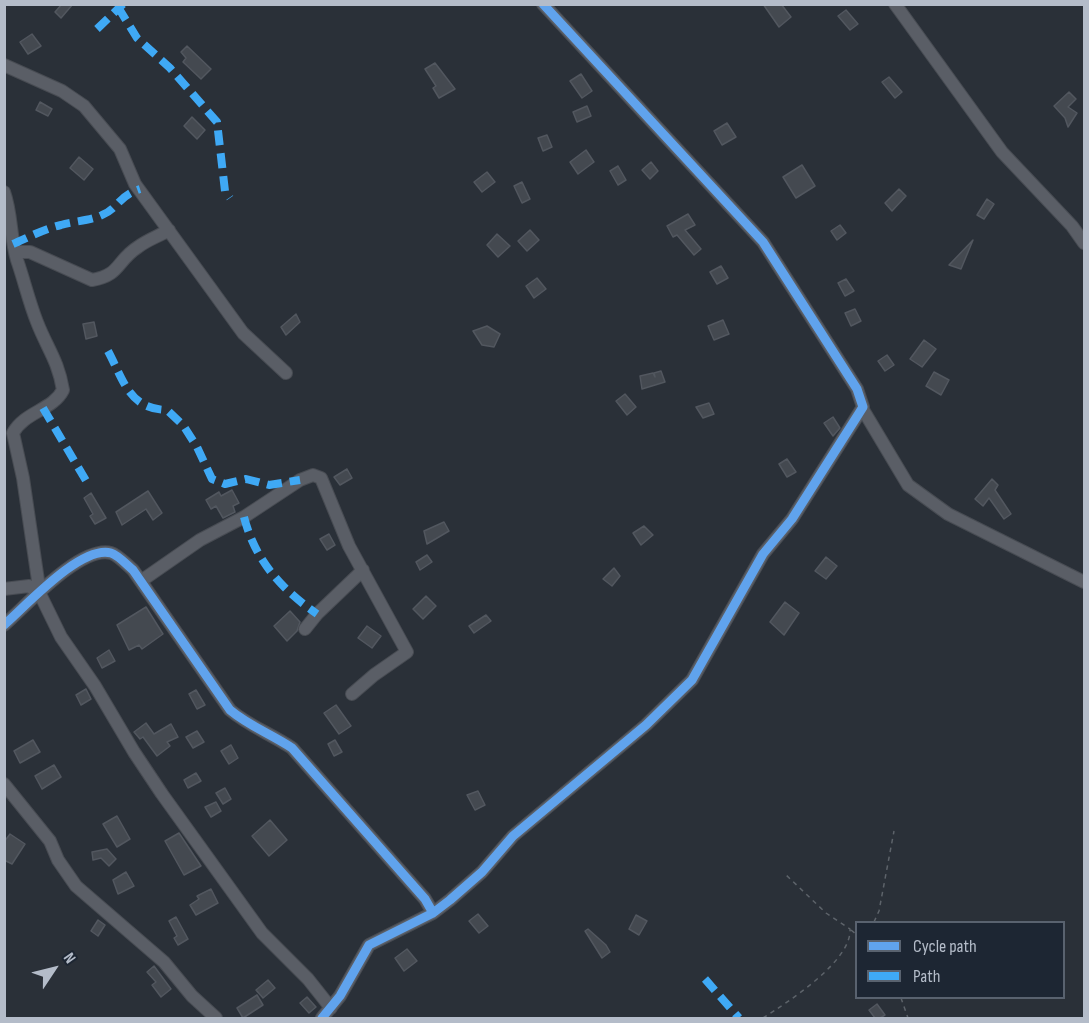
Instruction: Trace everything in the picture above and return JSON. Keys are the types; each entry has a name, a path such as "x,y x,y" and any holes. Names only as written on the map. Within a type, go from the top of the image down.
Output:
{"street":[{"path":"543,4 763,242 857,389 862,408 908,485 948,514 1084,582"},
{"path":"895,4 1002,152 1072,226 1084,243"},
{"path":"4,65 62,91 84,106 120,149 135,184 243,333 286,373"},
{"path":"4,192 9,205 15,252 37,323 52,349 63,390 60,398 23,421 14,433 40,594 61,637 95,686 162,794 262,933 308,979 331,1008"},
{"path":"15,252 30,252 92,280 112,275 123,259 138,247 169,230"},
{"path":"322,1018 331,1008 369,945 433,914 482,872 513,836 646,725 692,681 764,554 792,519 862,408"},
{"path":"141,581 200,540 244,517 300,480 313,475 321,478 349,546 407,652 352,694"},
{"path":"4,625 75,561 94,551 112,553 133,570 230,710 245,723 275,736 292,748 425,899 433,914"},
{"path":"306,629 317,614 363,570"},
{"path":"4,589 29,586 40,594"},
{"path":"4,784 50,841 58,861 76,886 164,962 192,996 216,1018"}],"path":[{"path":"874,921 879,911 894,831"},
{"path":"784,873 826,913 855,933"},
{"path":"763,1018 828,968 850,938 850,929"},
{"path":"901,999 908,1018"}],"building":[{"path":"62,4 73,4 61,18 55,12"},
{"path":"763,4 781,4 791,17 779,27"},
{"path":"846,10 858,24 850,30 838,16"},
{"path":"32,34 41,46 28,54 20,42"},
{"path":"187,46 211,69 201,79 183,62 186,58 181,52"},
{"path":"435,63 455,89 439,98 433,88 436,86 425,69"},
{"path":"581,74 592,91 582,98 570,81"},
{"path":"889,77 902,92 895,98 882,82"},
{"path":"1069,92 1076,99 1068,107 1077,113 1068,127 1065,118 1054,106"},
{"path":"40,102 52,109 48,116 36,110"},
{"path":"587,106 591,116 577,122 573,112"},
{"path":"192,117 205,130 197,139 184,126"},
{"path":"727,123 736,137 722,145 714,131"},
{"path":"547,135 552,147 543,151 538,138"},
{"path":"586,150 594,162 578,174 570,162"},
{"path":"79,157 93,169 84,180 70,168"},
{"path":"651,162 658,171 650,179 642,170"},
{"path":"802,165 815,186 796,198 783,177"},
{"path":"618,166 626,180 618,185 610,171"},
{"path":"487,172 495,182 482,192 474,182"},
{"path":"522,182 530,199 522,203 514,186"},
{"path":"899,189 906,196 892,211 885,203"},
{"path":"987,199 994,204 984,219 977,215"},
{"path":"688,214 695,225 685,230 701,249 694,255 677,235 673,237 667,226"},
{"path":"840,225 846,233 837,240 831,231"},
{"path":"530,230 539,240 527,251 518,241"},
{"path":"497,234 510,246 498,257 487,245"},
{"path":"973,240 961,269 949,265"},
{"path":"721,266 728,278 717,284 710,272"},
{"path":"537,278 546,289 534,298 526,286"},
{"path":"846,279 854,291 845,296 838,283"},
{"path":"855,309 861,321 851,326 845,313"},
{"path":"296,314 300,322 286,335 281,327"},
{"path":"723,320 729,334 714,340 708,326"},
{"path":"94,322 97,336 86,339 83,324"},
{"path":"487,326 500,334 494,347 482,345 473,331"},
{"path":"924,340 936,349 922,367 910,359"},
{"path":"887,355 894,365 885,371 878,361"},
{"path":"661,371 665,382 642,389 640,376 653,373 655,377 654,373"},
{"path":"934,372 949,380 941,395 926,386"},
{"path":"625,394 636,407 627,415 616,401"},
{"path":"709,403 714,414 703,418 696,407"},
{"path":"833,417 840,428 833,436 824,423"},
{"path":"787,459 796,472 787,477 779,464"},
{"path":"347,469 352,478 340,485 334,477"},
{"path":"992,479 998,485 995,490 1011,514 1004,519 989,498 983,506 975,499"},
{"path":"232,490 239,503 233,506 235,512 223,518 216,506 211,509 206,500 219,492 221,496"},
{"path":"148,491 162,513 153,520 146,509 122,525 116,512"},
{"path":"91,493 106,518 95,524 90,516 93,514 84,498"},
{"path":"444,522 449,531 427,544 424,531"},
{"path":"644,526 653,535 641,545 633,533"},
{"path":"329,534 335,545 327,550 320,539"},
{"path":"427,555 432,562 420,570 416,562"},
{"path":"826,557 837,566 826,579 815,571"},
{"path":"614,568 620,576 612,586 603,579"},
{"path":"426,596 436,606 423,619 413,609"},
{"path":"785,602 799,613 784,635 770,622"},
{"path":"146,607 163,634 142,649 139,645 129,650 117,625"},
{"path":"290,611 300,622 297,631 287,641 274,626"},
{"path":"486,615 491,621 474,633 469,626"},
{"path":"367,626 381,636 372,648 358,638"},
{"path":"109,650 115,661 102,668 97,658"},
{"path":"86,689 91,699 81,705 76,695"},
{"path":"196,690 205,705 197,709 189,694"},
{"path":"336,705 351,726 339,734 324,713"},
{"path":"146,723 154,734 171,724 178,737 167,742 170,746 157,756 143,737 140,739 134,732"},
{"path":"197,731 204,742 193,748 186,737"},
{"path":"33,740 40,752 20,763 14,751"},
{"path":"335,740 342,752 334,756 328,744"},
{"path":"231,745 238,758 229,764 221,751"},
{"path":"54,765 61,777 42,789 35,776"},
{"path":"196,773 201,781 188,788 184,780"},
{"path":"225,788 231,799 223,804 216,793"},
{"path":"478,791 485,805 475,810 467,795"},
{"path":"216,802 221,811 211,817 205,807"},
{"path":"117,816 130,839 117,847 103,824"},
{"path":"270,820 287,840 269,856 252,836"},
{"path":"179,833 201,866 184,875 165,841"},
{"path":"10,834 25,844 12,864 4,860 4,842"},
{"path":"107,849 116,859 109,866 101,858 93,860 92,852"},
{"path":"126,872 134,886 118,894 113,880"},
{"path":"211,889 218,903 196,915 190,905 199,899 197,896"},
{"path":"478,914 488,926 479,933 469,921"},
{"path":"636,915 647,921 639,935 629,929"},
{"path":"176,917 188,939 178,945 174,938 177,936 169,921"},
{"path":"98,920 105,925 98,936 91,931"},
{"path":"588,929 606,945 610,952 602,958 585,931"},
{"path":"407,949 417,961 404,971 395,958"},
{"path":"154,966 171,989 161,997 152,985 156,982 147,972"},
{"path":"268,980 275,988 263,998 256,990"},
{"path":"257,995 263,1005 243,1018 237,1008"},
{"path":"307,997 316,1007 309,1013 300,1003"},
{"path":"877,1004 885,1015 880,1018 875,1018 869,1010"}],"marked path":[{"path":"97,29 123,4"},
{"path":"118,7 137,38 170,68 217,122 225,191 230,198"},
{"path":"13,244 49,229 102,215 127,195 140,189"},
{"path":"108,351 124,383 136,399 144,405 167,410 183,425 197,447 212,479 225,484 246,479 269,485 300,480"},
{"path":"43,408 88,484"},
{"path":"244,517 255,547 271,572 281,584 317,614"},
{"path":"705,979 739,1018"}],"cycle path":[{"path":"322,1018 340,996 369,945 433,913 450,900 482,872 513,836 646,725 692,680 763,554 792,519 863,407 857,389 763,242 543,4"},
{"path":"4,625 70,567 99,553 111,553 117,556 133,570 230,710 292,748 425,899 433,913"}]}
